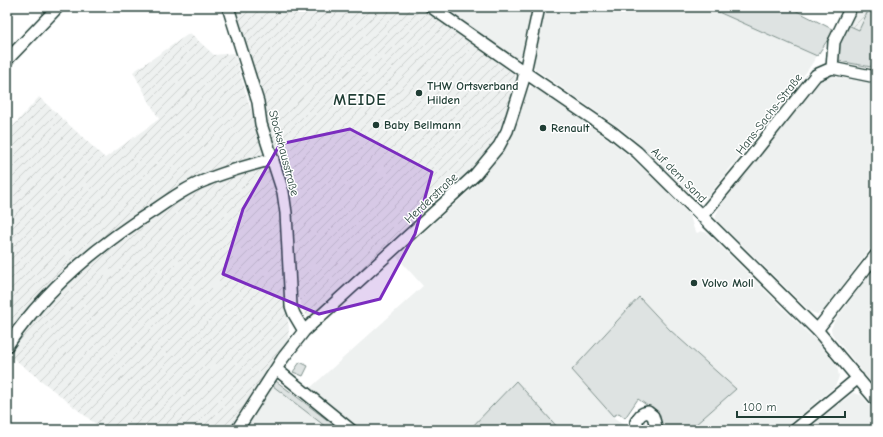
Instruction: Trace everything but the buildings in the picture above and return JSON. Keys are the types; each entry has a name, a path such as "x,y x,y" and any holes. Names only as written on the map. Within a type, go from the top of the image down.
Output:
{"street":[{"path":"7,60 58,7"},
{"name":"Stockshausstraße","path":"228,7 258,102 261,124 283,192 292,306 294,314 304,331"},
{"name":"Auf dem Sand","path":"431,7 612,132 637,152 817,330 876,400"},
{"name":"Herderstraße","path":"237,430 276,369 304,331 452,197 488,161 499,146 507,131 522,87 539,7"},
{"path":"851,7 834,42 832,68 876,77"},
{"name":"Hans-Sachs-Straße","path":"702,216 816,75 832,68"},
{"path":"7,346 30,315 62,282 98,248 129,226 186,189 206,180 273,159"},
{"path":"817,330 876,255"},
{"path":"276,369 352,430"},
{"path":"795,430 858,378"},
{"path":"640,430 636,422 639,416 648,412 653,416 657,430"}],"highlighted area":[{"path":"350,129 432,172 415,234 380,299 319,314 223,274 243,209 280,144"}],"shaded area":[{"path":"233,7 423,7 434,17 515,75 516,83 504,119 492,143 476,166 313,315 306,315 297,292 293,218 290,197"},
{"path":"441,7 532,7 521,55 518,58 515,58"},
{"path":"545,7 707,7 817,56 779,107 708,196 704,199 699,199 693,196 646,150 623,130 535,69 534,63"},
{"path":"707,7 789,7 834,30 817,56"},
{"path":"857,7 870,7 859,30 848,25"},
{"path":"870,7 876,7 876,51 871,67 839,61 838,45 848,25 859,30"},
{"path":"190,33 214,55 234,53 263,154 205,174 183,185 127,220 81,255 62,273 23,315 7,336 7,133 39,97 105,158 159,119 133,72"},
{"path":"830,76 876,84 876,241 822,312 817,314 811,312 721,224 716,219 716,215 719,208 818,83 824,78"},
{"path":"531,87 534,87 604,136 622,150 665,189 690,216 694,229 697,233 701,231 707,233 817,342 837,366 839,376 835,386 783,430 661,430 655,411 638,399 625,418 619,413 612,416 630,430 361,430 309,389 423,286 397,257 474,187 493,165 513,134 527,91"},
{"path":"264,168 270,171 280,208 289,329 288,338 291,339 275,360 230,430 103,430 8,354 30,325 75,277 127,234 200,189 217,182"},
{"path":"876,266 876,388 832,334 831,329 834,322"},
{"path":"639,297 670,330 736,389 695,425 699,430 661,430 655,411 638,399 625,418 619,413 613,416 572,370"},
{"path":"300,362 308,366 303,376 293,372"},
{"path":"276,381 334,425 330,430 273,386"},
{"path":"516,381 560,430 469,430"},
{"path":"273,386 329,430 245,430"},
{"path":"853,393 861,395 876,413 876,430 807,430"}],"place":[{"name":"THW Ortsverband Hilden","path":"419,93"},
{"name":"Baby Bellmann","path":"376,125"},
{"name":"Renault","path":"543,128"},
{"name":"Volvo Moll","path":"694,283"}],"district":[{"name":"MEIDE","path":"360,100"}]}
